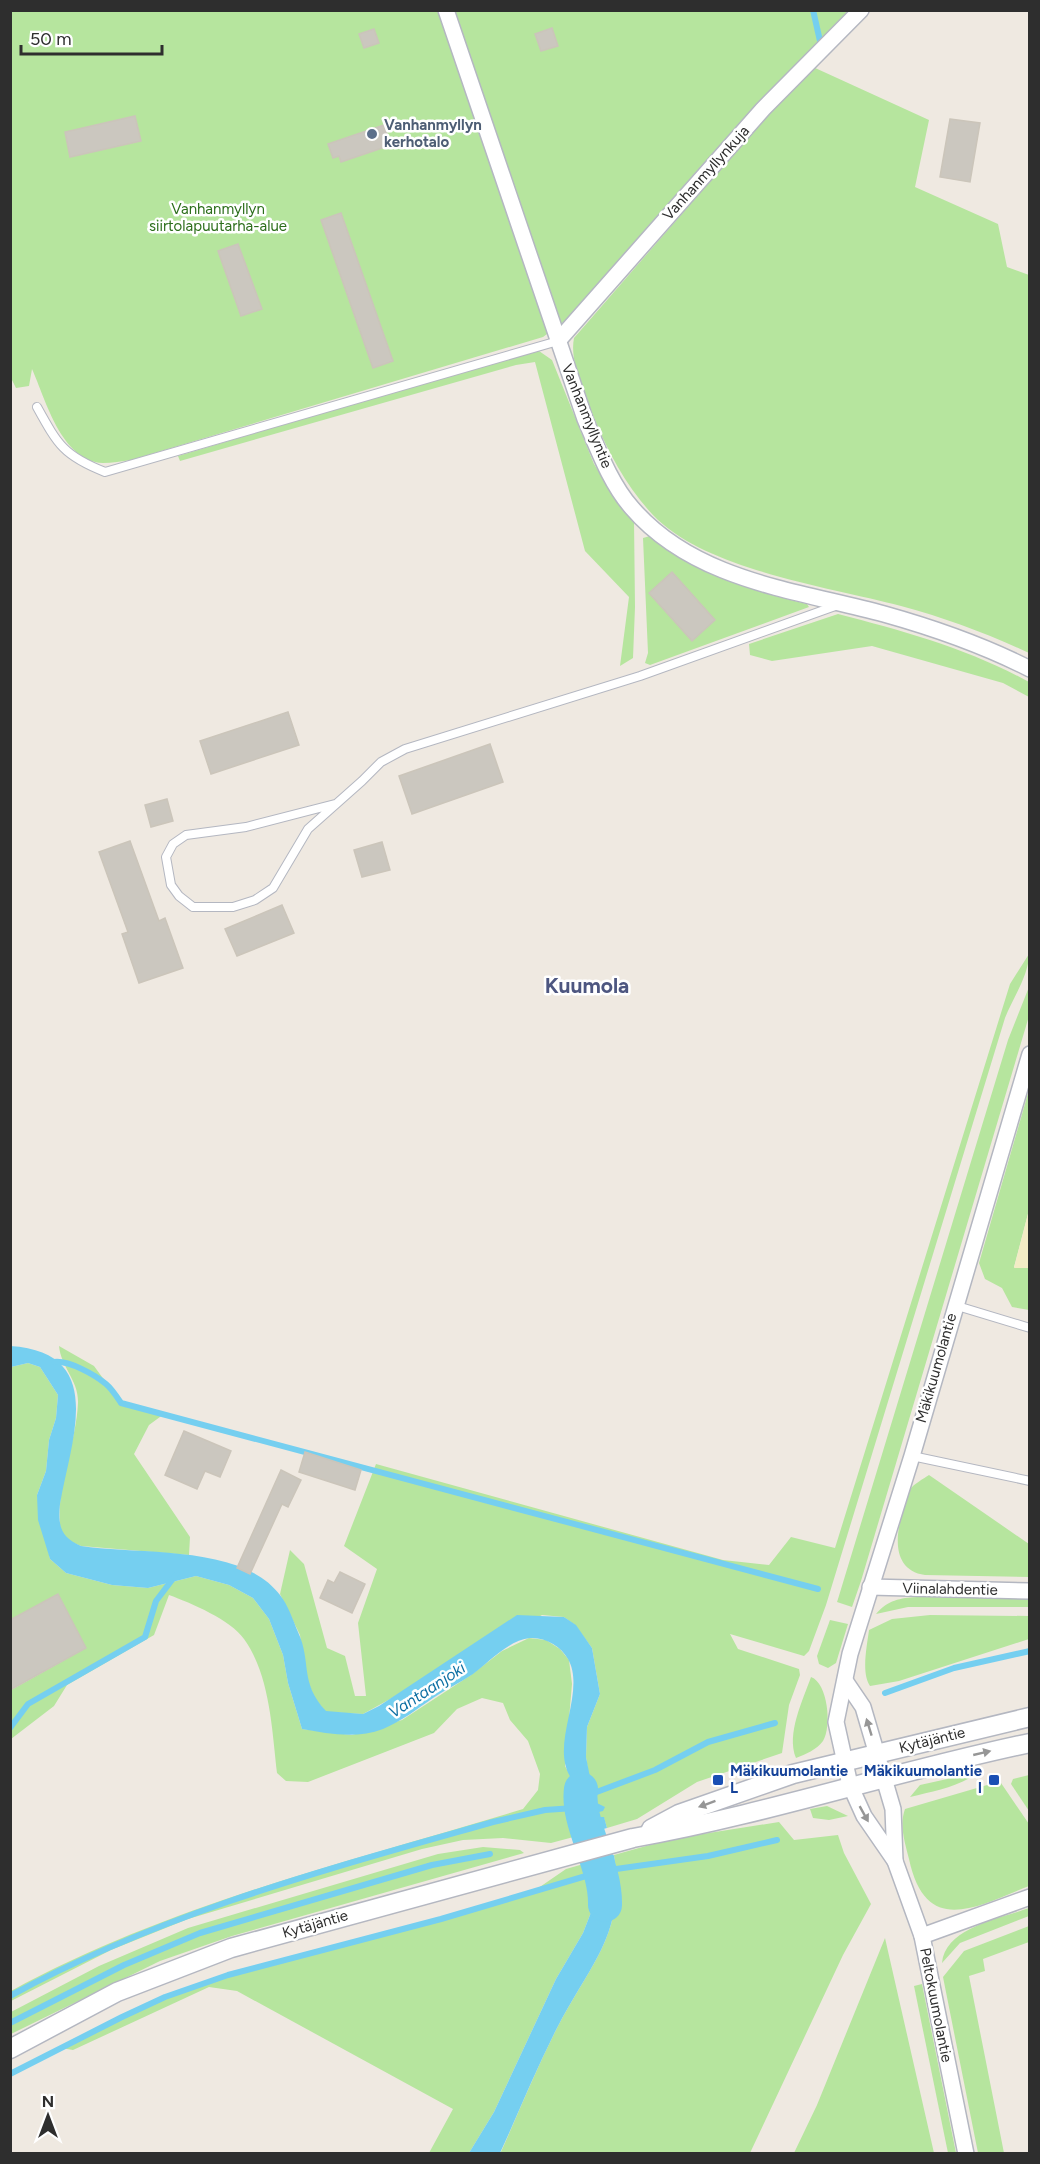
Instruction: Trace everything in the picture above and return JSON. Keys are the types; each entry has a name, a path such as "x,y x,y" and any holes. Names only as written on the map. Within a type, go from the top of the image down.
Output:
{"street":[{"name":"Vanhanmyllyntie","path":"446,10 558,341 600,454 617,487 647,523 679,549 714,567 747,579 947,633 1029,669"},
{"name":"Vanhanmyllynkuja","path":"558,341 763,109 861,10"},
{"name":"Mäkikuumolantie","path":"843,1763 836,1722 850,1654 912,1456 954,1305 1029,1054"},
{"name":"Viinalahdentie","path":"870,1587 1029,1591"},
{"path":"846,1682 863,1707 885,1776"},
{"name":"Kytäjäntie","path":"633,1838 679,1814 793,1774 1029,1717"},
{"name":"Kytäjäntie","path":"10,2049 117,1992 231,1948 559,1857 722,1819 885,1776 1029,1743"},
{"name":"Peltokuumolantie","path":"843,1763 864,1816 895,1861 922,1936 966,2154"},
{"name":"Peltokuumolantie","path":"885,1776 894,1809 895,1861"},
{"path":"922,1936 1029,1897"}],"lane":[{"path":"37,407 57,443 78,461 105,472 558,341"},
{"path":"335,804 246,827 186,835 173,844 166,857 171,885 179,896 193,907 233,907 255,900 273,888 308,829 381,762 405,749 640,676 843,604"},
{"path":"954,1305 1029,1328"},
{"path":"912,1456 1029,1481"}],"green space":[{"name":"Vanhanmyllyn siirtolapuutarha-alue","path":"10,11 848,11 703,164 570,317 543,337 131,460 103,463 88,460 66,441 57,427 32,369 29,386 16,388 11,378"},
{"path":"813,67 929,120 915,187 998,224 1007,267 1029,275 1029,653 998,639 918,611 740,565 681,538 648,510 630,486 607,447 583,390 574,358 574,338 767,116"},
{"path":"539,351 552,360 594,464 612,493 634,520 633,658 620,666 629,597 585,551 535,362 516,365 180,461 178,456 517,355"},
{"path":"650,536 705,571 765,593 807,604 809,607 650,665 645,663 648,653 643,538"},
{"path":"838,614 960,650 1029,682 1029,697 1003,683 872,646 772,661 750,655 749,644"},
{"path":"1029,954 1024,978 1005,1018 826,1605 809,1651 804,1656 730,1634 738,1649 799,1669 800,1675 789,1705 782,1753 697,1782 637,1819 607,1828 604,1818 595,1817 586,1757 587,1727 600,1694 592,1648 575,1625 564,1617 542,1615 363,1714 326,1712 315,1699 306,1677 300,1635 280,1594 290,1550 304,1564 327,1648 345,1656 355,1696 366,1696 358,1623 377,1569 344,1546 376,1464 723,1560 769,1565 791,1537 835,1548 1010,984"},
{"path":"1029,987 1029,1016 852,1607 837,1602 1008,1040"},
{"path":"1029,1090 1029,1210 1014,1267 1029,1268 1029,1310 1012,1307 1002,1288 985,1279 979,1263"},
{"path":"59,1346 94,1366 121,1403 164,1414 149,1425 134,1454 190,1537 189,1555 81,1546 69,1541 61,1533 60,1500 74,1435 78,1395 60,1354"},
{"path":"28,1363 40,1367 58,1395 56,1418 49,1440 46,1471 37,1495 50,1559 66,1573 112,1585 148,1588 196,1576 229,1585 253,1598 269,1619 283,1655 288,1683 302,1729 352,1735 402,1720 471,1675 502,1651 529,1638 546,1640 560,1649 569,1660 572,1684 565,1766 574,1783 568,1808 581,1835 551,1843 503,1838 463,1840 422,1849 188,1919 111,1950 11,2001 11,1991 72,1960 197,1909 327,1867 523,1809 538,1790 540,1774 528,1741 510,1720 503,1703 482,1698 457,1709 434,1733 308,1782 286,1781 277,1773 265,1686 253,1653 244,1639 230,1625 199,1607 169,1595 154,1635 67,1685 54,1706 11,1739 11,1690 86,1648 58,1594 11,1620 11,1367"},
{"path":"929,1475 1029,1544 1029,1577 925,1575 914,1572 907,1566 901,1559 899,1550 900,1521 909,1491"},
{"path":"917,1597 1029,1598 1029,1607 908,1607 876,1614 895,1601"},
{"path":"930,1615 1029,1616 1029,1639 899,1681 870,1686 865,1667 869,1630 892,1619"},
{"path":"830,1620 848,1624 836,1663 828,1668 819,1664 817,1656"},
{"path":"811,1677 817,1681 825,1696 828,1716 826,1734 817,1747 796,1758 793,1749 794,1728"},
{"path":"979,1772 955,1785 910,1797 920,1785"},
{"path":"1030,1775 1029,1811 1011,1784 1013,1779"},
{"path":"994,1783 1001,1783 1029,1824 1029,1886 973,1907 956,1910 941,1908 928,1899 917,1884 903,1834 905,1809"},
{"path":"827,1806 848,1816 829,1820 813,1818 810,1809"},
{"path":"779,1822 794,1840 838,1835 844,1853 871,1904 843,1955 750,2153 500,2154 549,2043 603,1946 615,1906 614,1855 671,1839"},
{"path":"483,1847 520,1850 524,1853 232,1936 160,1961 11,2034 11,2012 99,1966 188,1928 438,1854"},
{"path":"587,1863 595,1902 583,1933 556,1979 494,2112 469,2153 429,2153 453,2109 237,1991 209,1987 73,2050 61,2048 165,1997 228,1975 531,1893 566,1869"},
{"path":"1029,1908 1029,1916 960,1943 942,1963 945,1951 964,1932 990,1920"},
{"path":"1029,1926 1029,1942 983,1959 985,1971 969,1976 1004,2153 978,2153 943,1977 964,1951"},
{"path":"885,1938 934,2153 794,2153 817,2105"},
{"path":"922,1984 956,2153 948,2153 914,1986"}],"sand":[{"path":"1029,1210 1029,1268 1014,1268"}],"water":[{"path":"10,1346 41,1352 61,1364 72,1382 76,1403 75,1427 59,1511 62,1530 69,1539 81,1546 215,1559 241,1567 263,1579 280,1595 288,1608 302,1643 312,1691 326,1711 363,1714 379,1706 517,1615 564,1617 576,1625 592,1648 600,1694 587,1727 586,1757 595,1802 605,1807 603,1811 595,1813 595,1817 604,1817 607,1828 581,1835 568,1808 565,1794 574,1783 567,1769 564,1741 572,1698 572,1671 565,1654 557,1646 547,1641 530,1638 514,1643 473,1674 403,1719 383,1729 353,1735 322,1733 302,1729 288,1683 283,1655 269,1619 253,1598 229,1585 196,1576 148,1588 112,1585 66,1573 50,1559 38,1520 37,1495 46,1471 49,1440 56,1418 58,1395 40,1367 28,1363 11,1367"},
{"path":"614,1855 615,1906 603,1946 549,2043 500,2153 469,2153 494,2112 556,1979 583,1933 595,1902 587,1863"}],"building":[{"path":"552,28 558,46 541,51 535,34"},
{"path":"374,29 379,43 364,48 359,34"},
{"path":"135,116 141,141 70,157 65,132"},
{"path":"950,119 980,123 970,182 940,177"},
{"name":"Vanhanmyllyn kerhotalo","path":"384,125 391,145 341,162 339,156 333,158 328,144"},
{"path":"341,213 393,361 373,368 321,220"},
{"path":"238,244 262,309 241,316 218,251"},
{"path":"672,572 715,620 692,641 649,593"},
{"path":"288,712 299,745 211,774 200,741"},
{"path":"490,744 503,782 412,814 399,776"},
{"path":"167,799 173,821 151,827 145,805"},
{"path":"130,841 159,921 165,918 183,968 139,983 122,934 128,932 99,852"},
{"path":"382,842 390,870 362,877 354,850"},
{"path":"282,905 294,933 237,956 225,929"},
{"path":"184,1431 231,1451 220,1477 205,1471 197,1489 165,1475"},
{"path":"305,1452 361,1470 355,1490 299,1472"},
{"path":"281,1470 301,1480 288,1507 282,1504 250,1574 237,1568"},
{"path":"340,1572 365,1584 352,1613 320,1598 328,1580 334,1583"},
{"path":"58,1594 86,1648 10,1690 10,1620"}],"waterway":[{"path":"813,10 820,41"},
{"path":"54,1362 67,1363 95,1376 108,1386 121,1403 818,1589"},
{"path":"10,1728 28,1704 145,1637 156,1601 175,1576"},
{"path":"885,1693 954,1668 1030,1651"},
{"path":"586,1796 655,1770 708,1742 775,1723"},
{"name":"Vantaanjoki","path":"581,1789 583,1815 601,1875 605,1905"},
{"path":"10,1996 126,1940 246,1896 369,1857 493,1822 545,1810 574,1808"},
{"path":"609,1870 708,1856 777,1840"},
{"path":"10,2023 124,1965 200,1933 432,1865 490,1854"},
{"path":"10,2074 165,1997 228,1975 441,1919 596,1873"}],"place":[{"name":"Vanhanmyllyn kerhotalo","path":"372,134"},
{"name":"Mäkikuumolantie L","path":"718,1780"},
{"name":"Mäkikuumolantie I","path":"994,1780"}],"district":[{"name":"Kuumola","path":"587,985"}]}
